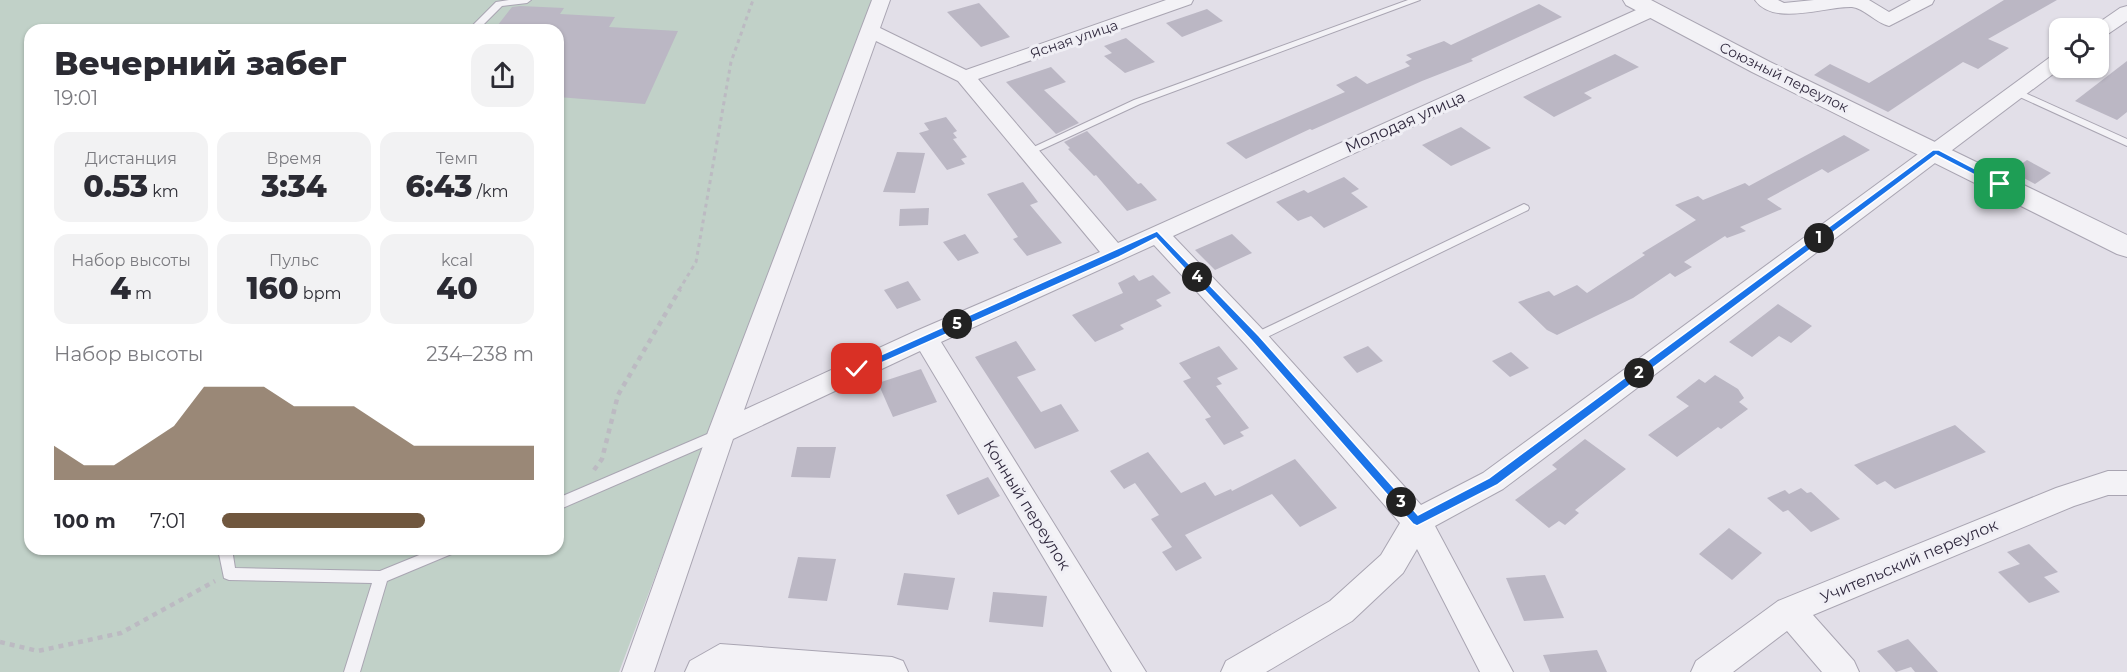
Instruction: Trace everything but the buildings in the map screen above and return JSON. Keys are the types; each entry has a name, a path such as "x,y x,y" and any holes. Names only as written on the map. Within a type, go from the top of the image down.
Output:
{"street":[{"path":"638,672 722,432 881,0"},
{"name":"Ясная улица","path":"965,77 1184,0"},
{"path":"1764,0 1781,9 1858,1 1889,20 1925,0"},
{"name":"Союзный переулок","path":"1643,5 1761,67 2127,248"},
{"name":"Молодая улица","path":"722,432 925,338 1115,255 1643,5"},
{"path":"2109,24 2127,12"},
{"path":"869,30 965,77 1115,255"},
{"path":"1237,672 1341,611 1392,564 1417,521 1493,482 1936,152 2014,90 2049,66"},
{"path":"1157,234 1255,338 1417,521 1497,672"},
{"name":"Конный переулок","path":"925,338 1130,672"},
{"name":"Учительский переулок","path":"1707,672 1789,611 2066,496 2108,483 2127,483"},
{"path":"1789,611 1843,672"},
{"path":"701,672 720,659 892,672"}],"lane":[{"path":"479,24 499,4 527,0"},
{"path":"1028,152 1137,102 1416,0"},
{"path":"2014,90 2127,143"},
{"path":"1255,338 1524,208"},
{"path":"564,502 722,432"},
{"path":"226,555 229,574 381,577 434,555"},
{"path":"352,672 381,577"}],"path":[{"path":"576,497 602,459 618,395 696,262 731,62 753,0"},
{"path":"0,642 38,651 121,633 229,574"}],"shaded area":[{"path":"0,0 872,0 619,672 0,672"}],"route":[{"path":"857,369 1115,255 1157,234 1255,338 1417,521 1493,482 1936,152 2000,184"}]}
